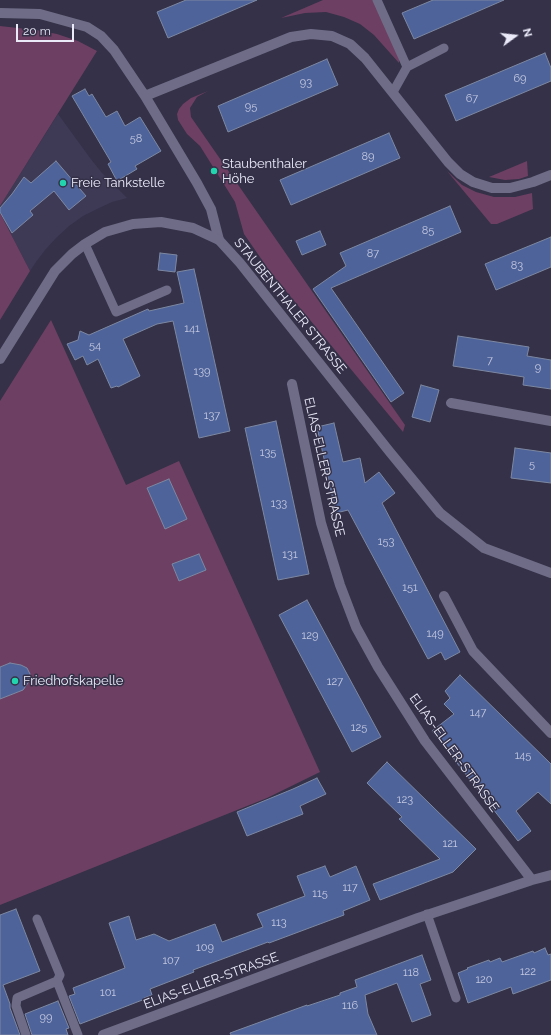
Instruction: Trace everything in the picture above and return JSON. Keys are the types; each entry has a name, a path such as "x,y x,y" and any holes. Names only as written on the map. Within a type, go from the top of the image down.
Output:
{"street":[{"path":"0,12 40,14 87,27 101,36 114,50 145,96 197,183 211,209 219,240"},
{"path":"145,96 291,37 311,34 332,36 350,44 365,58 448,162 460,174 473,182 492,188 522,186 551,176"},
{"name":"STAUBENTHALER STRASSE","path":"0,359 55,272 72,254 85,244 105,232 133,224 161,222 193,228 219,240 240,263 389,451 440,512 484,548 551,573"},
{"name":"ELIAS-ELLER-STRASSE","path":"292,384 321,524 340,584 356,627 378,667 425,741 532,880"},
{"path":"451,403 551,421"},
{"path":"444,596 473,651 551,733"},
{"name":"ELIAS-ELLER-STRASSE","path":"103,1035 427,914 551,875"}],"lane":[{"path":"377,0 406,67"},
{"path":"393,92 406,67 444,48"},
{"path":"85,244 116,312 167,290"},
{"path":"427,914 456,998"},
{"path":"26,1035 16,1006 17,998 57,981 60,975 37,919"},
{"path":"57,981 78,1035"}],"shaded area":[{"path":"323,0 374,0 399,59 399,63 374,35 360,24 344,17 326,12 305,13 281,18"},
{"path":"0,26 57,34 78,41 97,51 0,206"},
{"path":"208,91 197,97 190,108 191,117 405,425 403,432 271,273 244,234 235,202 200,146 187,134 178,120 177,114 183,104 191,98"},
{"name":"Freie Tankstelle","path":"58,114 102,173 127,198 112,202 99,208 83,216 69,226 45,250 30,271 0,213 0,206"},
{"path":"527,161 528,176 519,179 505,180 489,177"},
{"path":"447,171 462,185 476,192 494,197 515,197 532,193 533,209 497,224 491,224"},
{"path":"0,213 30,271 0,320"},
{"path":"51,320 126,485 179,461 320,772 267,798 0,905 0,401"}],"building":[{"path":"186,0 257,0 168,38 157,12"},
{"path":"433,0 504,0 414,39 402,13"},
{"path":"545,53 551,68 551,81 456,121 445,95"},
{"path":"327,59 338,85 228,132 218,106"},
{"path":"85,89 89,96 92,94 106,117 117,111 125,126 140,117 161,151 135,166 137,169 117,181 108,164 111,162 72,96"},
{"path":"389,133 400,158 291,205 280,180"},
{"path":"56,161 86,196 69,210 54,191 30,211 33,215 12,233 0,212 0,208 24,177 31,183"},
{"path":"450,206 461,232 331,288 404,393 391,402 313,289 346,266 340,253"},
{"path":"320,231 326,245 302,255 296,241"},
{"path":"551,237 551,267 496,290 485,264"},
{"path":"160,253 177,255 175,272 158,270"},
{"path":"194,269 230,431 199,438 173,321 157,324 123,339 140,376 118,387 111,388 98,359 87,365 83,356 75,360 67,344 78,340 80,331 89,335 148,309 149,311 184,303 177,272"},
{"path":"458,336 529,347 527,356 551,360 551,389 523,385 524,377 453,366"},
{"path":"421,385 439,390 430,422 412,417"},
{"path":"276,421 309,574 278,580 245,428"},
{"path":"334,423 343,462 360,458 365,483 379,472 395,493 382,503 460,652 445,660 441,652 428,659 348,510 336,513 317,427"},
{"path":"515,448 551,453 551,483 511,478"},
{"path":"169,479 187,519 165,529 147,488"},
{"path":"199,554 206,570 179,581 172,564"},
{"path":"307,600 381,737 352,752 279,615"},
{"name":"Friedhofskapelle","path":"10,663 27,668 30,674 30,679 23,690 0,699 0,667"},
{"path":"460,675 551,764 551,804 538,792 516,811 531,831 518,841 432,731 454,714 444,704 450,698 445,691"},
{"path":"387,762 476,849 453,872 380,900 373,884 440,859 399,819 402,817 367,783"},
{"path":"317,778 326,794 300,806 303,814 247,836 237,812"},
{"path":"325,866 330,877 356,866 370,900 343,911 344,915 193,970 194,972 150,989 152,995 144,998 145,999 80,1024 69,996 75,994 73,988 125,968 109,923 129,916 136,940 154,934 169,941 215,924 222,942 263,927 257,914 305,896 297,876"},
{"path":"16,909 40,971 3,985 20,1035 0,1035 0,915"},
{"path":"545,948 548,955 551,954 551,980 513,994 511,987 468,1003 458,973 489,960 490,962 500,958 502,962 533,951 534,953"},
{"path":"422,955 431,980 420,984 431,1015 412,1022 397,983 365,995 368,1014 377,1035 231,1035 230,1033 307,1005 340,995 340,993 357,987 355,980"},
{"path":"58,1001 69,1028 66,1029 68,1035 32,1035 25,1014"}],"place":[{"name":"Staubenthaler Höhe","path":"214,171"},
{"name":"Freie Tankstelle","path":"63,183"},
{"name":"Friedhofskapelle","path":"15,681"}]}
